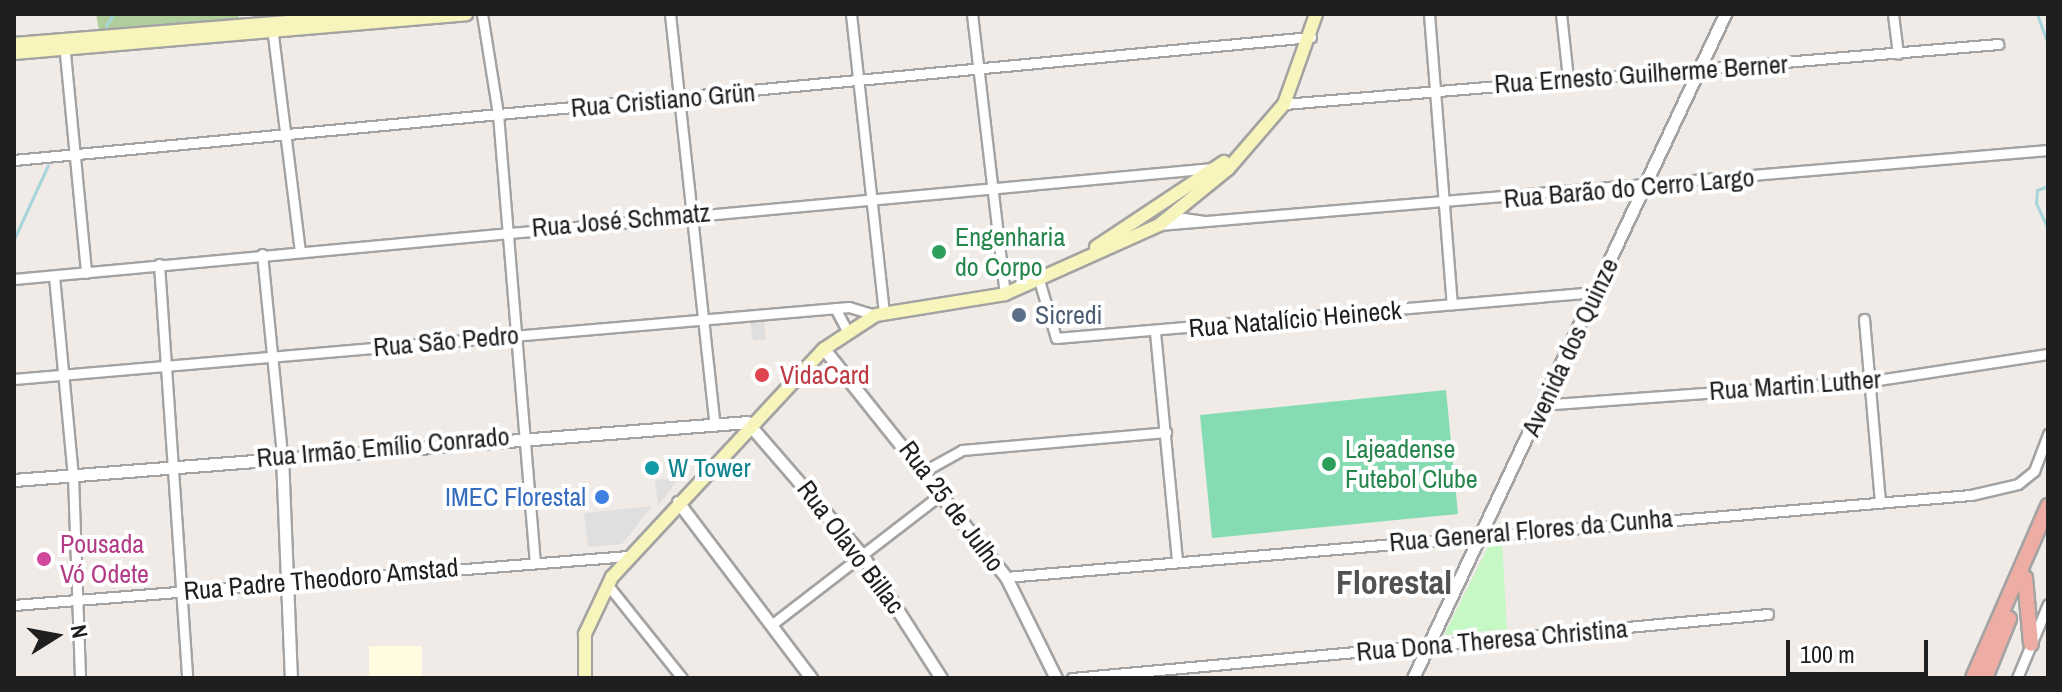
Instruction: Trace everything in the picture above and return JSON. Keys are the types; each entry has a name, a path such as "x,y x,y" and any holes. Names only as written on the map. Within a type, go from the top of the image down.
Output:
{"highway":[{"path":"1973,678 2048,506"},
{"path":"1985,678 2048,527"},
{"path":"2025,578 2031,644"}],"main road":[{"path":"272,28 387,14"},
{"path":"14,44 64,44 466,14"},
{"path":"585,678 585,634 607,584 752,423 846,329 880,314 1005,294 1164,220 1246,145 1284,104 1311,37 1316,14"},
{"path":"14,53 64,44"},
{"path":"1063,269 1222,168"},
{"path":"1154,209 1164,220"}],"street":[{"path":"482,14 498,114 535,562"},
{"path":"670,14 688,214 714,420"},
{"path":"851,14 855,83 880,314"},
{"path":"972,14 987,185 1005,294"},
{"path":"1429,14 1452,304"},
{"path":"1561,14 1568,78"},
{"name":"Avenida dos Quinze","path":"1413,678 1484,535 1541,405 1725,14"},
{"path":"1893,14 1898,54"},
{"path":"272,28 283,136 300,251"},
{"name":"Rua Cristiano Grün","path":"14,160 977,73 1311,37"},
{"path":"64,44 71,155 86,273"},
{"name":"Rua Ernesto Guilherme Berner","path":"1284,104 1998,44"},
{"name":"Rua Barão do Cerro Largo","path":"1164,220 1210,222 1645,188 2048,150"},
{"name":"Rua José Schmatz","path":"14,279 987,185 1222,168"},
{"path":"262,254 291,580 291,678"},
{"path":"159,264 186,590 187,678"},
{"path":"54,276 73,476 80,601 80,678"},
{"name":"Rua Natalício Heineck","path":"1039,280 1052,337 1155,332 1596,292"},
{"path":"835,308 846,329"},
{"name":"Rua São Pedro","path":"14,379 835,308 880,314"},
{"path":"1864,319 1880,502"},
{"path":"1155,332 1177,562"},
{"name":"Rua 25 de Julho","path":"824,349 928,469 1006,577 1056,678"},
{"name":"Rua Martin Luther","path":"1541,405 1871,381 2048,354"},
{"name":"Rua Irmão Emílio Conrado","path":"14,480 714,420 752,423"},
{"name":"Rua Olavo Billac","path":"752,423 863,556 941,678"},
{"path":"928,469 962,450 1166,432"},
{"name":"Rua General Flores da Cunha","path":"1006,577 2008,489 2034,471 2048,434"},
{"path":"775,622 945,491"},
{"path":"678,502 775,622 811,678"},
{"name":"Rua Padre Theodoro Amstad","path":"14,605 291,580 629,556"},
{"path":"607,584 682,678"},
{"path":"2017,678 2048,604"},
{"name":"Rua Dona Theresa Christina","path":"1072,678 1768,614"}],"shaded area":[{"path":"763,318 766,339 753,341 750,320"},
{"path":"680,477 658,506 655,480"},
{"path":"652,506 622,544 588,547 584,513"},
{"path":"369,646 422,646 422,678 369,678"}],"green space":[{"path":"96,14 238,14 239,18 99,30"},
{"name":"Lajeadense Futebol Clube","path":"1446,390 1458,514 1212,538 1200,415"},
{"path":"1502,541 1507,629 1444,635 1490,543"}],"waterway":[{"path":"106,26 113,14"},
{"path":"2037,14 2048,45"},
{"path":"14,239 48,165"},
{"path":"2048,186 2037,190 2036,203 2048,229"}],"place":[{"name":"Engenharia do Corpo","path":"939,252"},
{"name":"Sicredi","path":"1019,315"},
{"name":"VidaCard","path":"762,375"},
{"name":"Lajeadense Futebol Clube","path":"1329,464"},
{"name":"W Tower","path":"652,468"},
{"name":"IMEC Florestal","path":"602,497"},
{"name":"Pousada Vó Odete","path":"44,559"}],"district":[{"name":"Florestal","path":"1394,583"}]}
